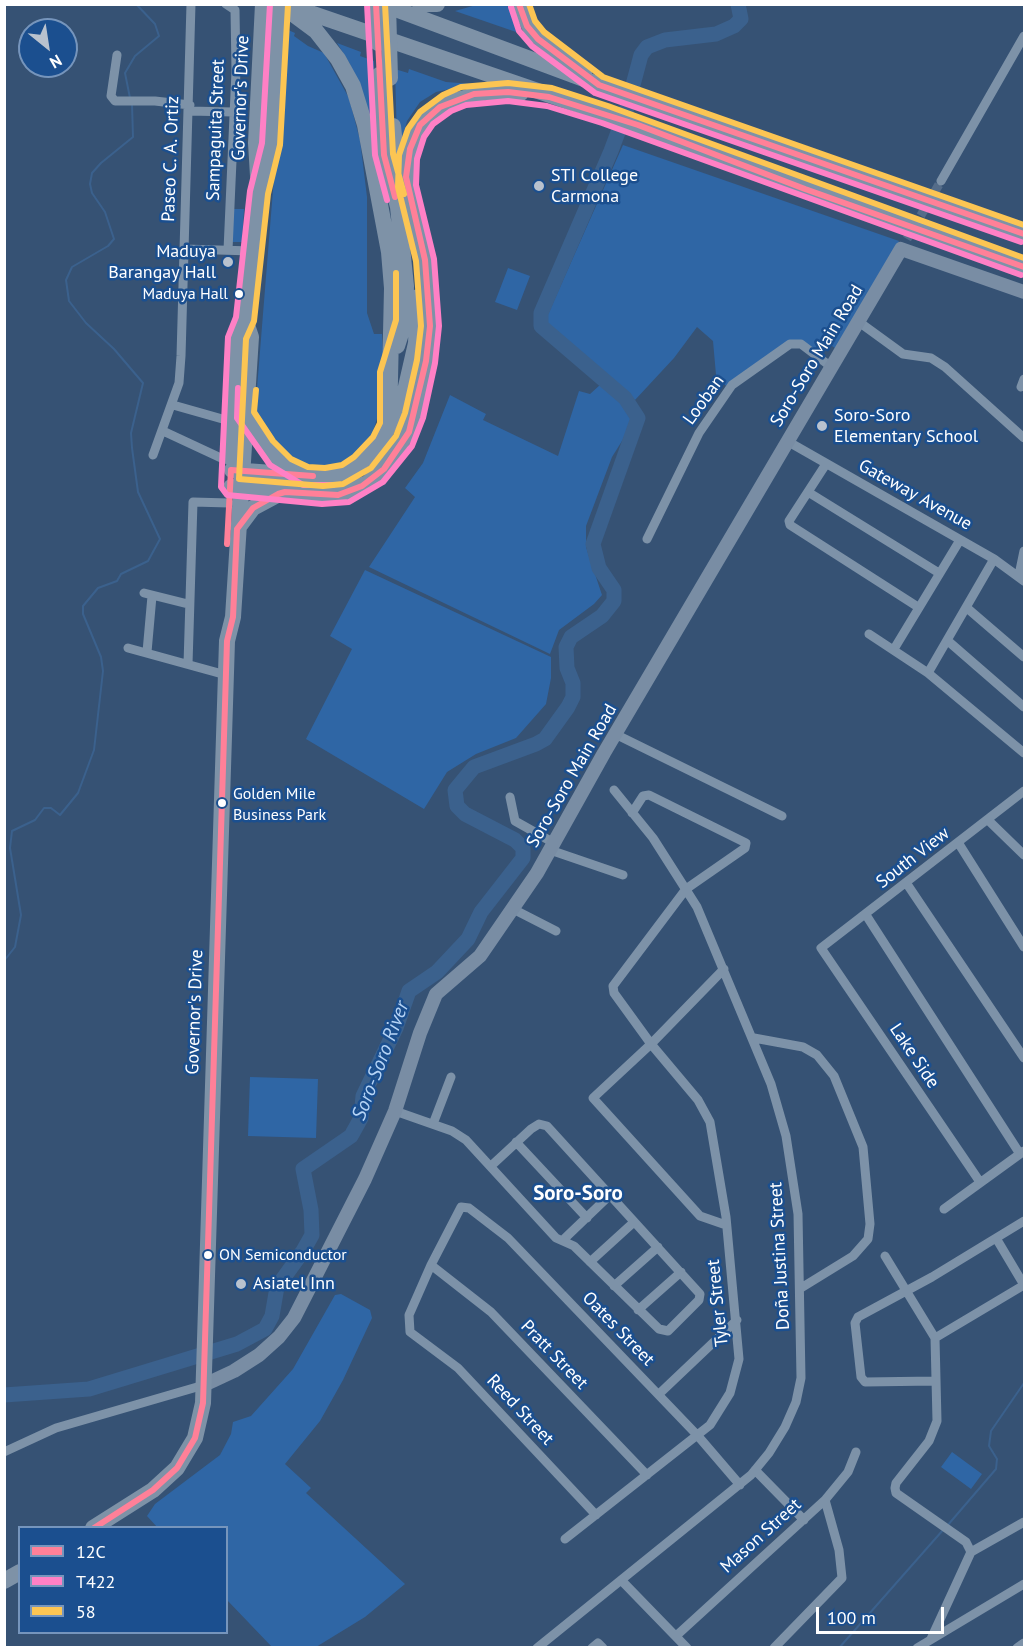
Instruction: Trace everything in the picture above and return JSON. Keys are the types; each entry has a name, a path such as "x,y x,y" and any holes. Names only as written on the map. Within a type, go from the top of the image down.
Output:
{"highway":[{"name":"Governor's Drive","path":"264,4 270,26"},
{"name":"Governor's Drive","path":"95,1526 153,1490 177,1468 198,1429 204,1380 226,675 227,640 223,617 234,467 251,337 245,319 259,192 256,143 270,26 281,4"},
{"path":"281,4 549,97 638,125 805,189 1024,267"},
{"path":"281,4 316,32 328,45 346,71 359,104 390,252 392,307 389,425"},
{"path":"233,493 285,492 338,495 368,483 391,460 408,432 428,350 430,316 424,260 406,177 396,154 376,4"},
{"path":"382,4 643,101 1024,234"},
{"path":"388,4 384,155 398,207 406,286 406,314 389,373"},
{"path":"420,4 437,4"},
{"path":"519,4 527,26 538,39 599,85"},
{"path":"406,177 408,157 416,133 426,118 447,103 486,92 549,97"},
{"path":"234,467 326,477 345,473 360,464 375,450 389,425 409,376 418,318 415,257 409,231 398,207"},
{"path":"239,418 276,459 306,476"},
{"path":"237,529 253,508 285,492"},
{"name":"Governor's Drive","path":"227,640 233,618 237,529 233,493"},
{"path":"4,1581 18,1573"}],"street":[{"name":"Paseo C. A. Ortiz","path":"153,455 179,383 190,108 191,4"},
{"name":"Sampaguita Street","path":"226,4 235,10 234,112 228,250"},
{"path":"941,181 1024,36"},
{"path":"117,54 111,96 115,101 142,101 234,112"},
{"name":"Soro-Soro Main Road","path":"204,1380 234,1371 259,1355 279,1337 294,1318 365,1179 394,1111 420,1033 436,994 453,977 472,966 513,909 552,847 615,734 904,244 1024,292"},
{"path":"184,249 252,251"},
{"path":"859,322 903,354 931,358 1024,438"},
{"name":"Looban","path":"647,539 699,433 732,385 790,344 801,344 830,366"},
{"path":"172,405 239,418"},
{"path":"163,431 221,458 234,467"},
{"name":"Gateway Avenue","path":"788,441 994,559 1022,578"},
{"path":"826,464 789,521 793,530 918,607"},
{"path":"808,492 939,573"},
{"path":"188,664 188,604 193,502 233,493"},
{"path":"894,649 960,540"},
{"path":"1022,578 1024,551"},
{"path":"928,673 994,559"},
{"path":"147,652 148,594 188,604"},
{"path":"967,608 1024,657"},
{"path":"869,634 928,673 1024,753"},
{"path":"948,641 1024,707"},
{"path":"128,648 226,675"},
{"path":"615,734 782,816"},
{"name":"Doña Justina Street","path":"537,1647 740,1485 755,1470 785,1427 799,1389 802,1366 798,1214 789,1151 771,1084 702,916 653,838 614,790"},
{"name":"South View","path":"821,948 907,884 1024,791"},
{"path":"632,813 643,796 649,795 746,843 745,848 686,889"},
{"path":"510,797 515,821 552,847 623,875"},
{"path":"988,820 1024,855"},
{"path":"959,843 1024,946"},
{"path":"907,884 1024,1058"},
{"name":"Tyler Street","path":"565,1539 698,1436 720,1412 734,1382 740,1353 726,1225 707,1116 698,1100 651,1044 613,986 686,889"},
{"path":"513,909 555,931"},
{"path":"866,915 1022,1152 944,1209"},
{"name":"Lake Side","path":"821,948 980,1182"},
{"path":"724,969 651,1044 593,1098 700,1216 726,1225"},
{"path":"754,1038 807,1048 825,1063 834,1076 858,1130 865,1155 870,1224 868,1239 853,1256 801,1288"},
{"path":"433,1124 451,1077"},
{"path":"394,1111 433,1124 466,1140 556,1238 574,1246 659,1329 666,1332 672,1329 701,1296 544,1124 536,1126 491,1166"},
{"path":"516,1142 587,1218"},
{"path":"563,1240 610,1195"},
{"name":"Oates Street","path":"431,1265 463,1206 508,1238 698,1436 740,1485"},
{"path":"935,1381 865,1382 861,1377 855,1323 858,1317 1024,1221"},
{"path":"590,1262 634,1222"},
{"path":"935,1338 1024,1285 996,1238"},
{"path":"615,1286 658,1248"},
{"path":"885,1256 935,1338 937,1420 929,1441 896,1483 896,1493 966,1542 971,1552"},
{"name":"Reed Street","path":"431,1265 409,1315 408,1323 412,1335 458,1368 596,1515"},
{"name":"Pratt Street","path":"431,1265 491,1312 647,1475"},
{"path":"638,1310 681,1272"},
{"path":"659,1395 737,1320"},
{"path":"4,1452 56,1428 204,1380"},
{"name":"Mason Street","path":"676,1636 825,1500 848,1472 856,1452"},
{"path":"755,1470 804,1520"},
{"path":"774,1647 842,1578 839,1550 825,1500"},
{"path":"932,1639 971,1552 1024,1522"},
{"path":"621,1581 687,1647"},
{"path":"917,1647 1024,1584"},
{"path":"592,1647 598,1643 603,1647"},
{"path":"1017,1647 1024,1643"}],"shaded area":[{"path":"476,5 508,5 519,33 455,11"},
{"path":"286,29 295,33 294,36 308,46 324,53 349,98 360,140 367,197 367,313 374,334 382,334 385,393 371,438 353,457 332,466 309,468 289,462 273,447 255,413"},
{"path":"337,43 361,52 360,56 374,61 375,154 350,64"},
{"path":"395,69 408,73 409,69 446,82 473,84 436,92 420,102 407,121 400,147 397,141"},
{"path":"623,145 899,241 838,350 829,344 821,356 800,342 726,386 716,375 713,341 697,327 674,358 635,400 554,331 545,321"},
{"path":"231,209 244,209 242,242 230,242"},
{"path":"508,268 530,276 517,310 495,302"},
{"path":"600,385 625,406 631,418 627,433 612,457 586,526 586,547 602,595 594,604 559,630 550,654 369,567 415,497 405,488 423,463 450,395 486,414 483,420 558,456 579,391 590,394"},
{"path":"365,570 551,657 551,678 546,704 516,738 476,754 447,772 424,809 306,739 352,649 330,636"},
{"path":"250,1077 318,1079 316,1138 248,1136"},
{"path":"341,1294 370,1310 372,1318 343,1380 320,1421 285,1464 311,1488 306,1493 405,1584 365,1617 316,1647 272,1647 228,1601 228,1526 156,1526 147,1516 155,1504 220,1455 231,1434 233,1422 251,1416 293,1369 335,1295"},
{"path":"952,1452 982,1474 971,1489 941,1467"}],"waterway":[{"path":"104,4 111,4"},
{"path":"130,98 125,73 135,56 159,36 155,24 136,4"},
{"name":"Soro-Soro River","path":"4,1395 89,1389 237,1344 265,1329 272,1316 277,1287 312,1235 311,1210 303,1169 351,1136 361,1118 363,1096 396,1028 409,991 437,972 468,939 481,912 523,858 523,848 515,840 465,814 457,806 455,790 474,767 545,739 573,697 573,683 567,668 566,647 571,637 602,616 614,601 614,590 599,568 593,544 638,418 625,398 541,326 541,313 611,151 626,111 641,55 647,47 665,40 716,34 734,26 741,19 738,4"},
{"path":"4,961 15,947 21,915 10,848 12,831 35,820 44,808 51,808 60,815 78,793 94,750 103,671 101,657 83,614 83,606 98,588 117,581 121,574 148,561 160,539 138,492 132,448 131,433 143,383 114,349 86,323 69,301 66,280 72,267 108,246 114,239 105,212 92,193 90,184 92,173 101,163 133,137 132,104"},
{"path":"947,1526 996,1469 997,1459 989,1446 991,1431 1024,1383"},
{"path":"839,1648 943,1530"}],"tunnel":[{"path":"907,239 941,181"}],"transit line":[{"name":"T422","path":"270,4 262,143 250,191 236,317 228,337 221,487 227,495 322,504 349,502 383,482 412,446 423,418 435,363 439,326 434,259 416,185 417,159 424,137 433,124 451,111 466,105 508,101 547,106 602,123 1021,275"},
{"name":"T422","path":"367,4 375,155 387,200"},
{"name":"12C","path":"376,4 384,155 395,197"},
{"name":"58","path":"385,4 393,154 404,194"},
{"name":"12C","path":"519,4 527,26 538,39 599,85 1024,234"},
{"name":"58","path":"529,4 535,21 544,32 603,77 1024,225"},
{"name":"58","path":"288,5 280,145 268,194 254,321 246,339 239,479 323,486 343,484 371,468 396,436 405,413 417,360 421,326 416,261 398,187 399,155 408,129 420,112 443,95 461,87 508,83 552,88 608,106 1024,258"},
{"name":"T422","path":"511,7 519,31 532,46 595,93 1021,242"},
{"name":"12C","path":"97,1526 153,1490 177,1468 195,1438 203,1403 227,641 233,617 237,529 253,508 278,494 285,492 338,495 362,486 384,469 409,432 426,361 430,326 425,260 406,177 410,149 420,125 440,107 474,94 508,92 549,97 638,125 805,189 1024,267"},
{"name":"58","path":"256,390 254,412 273,441 291,459 308,467 325,468 342,465 354,457 373,437 380,423 380,372 396,320 396,273"},
{"name":"T422","path":"238,388 237,418 270,465 303,485 333,485"},
{"name":"12C","path":"227,544 231,470 313,476"}],"place":[{"name":"STI College Carmona","path":"539,186"},
{"name":"Maduya Barangay Hall","path":"228,262"},
{"name":"Maduya Hall","path":"239,294"},
{"name":"Soro-Soro Elementary School","path":"822,426"},
{"name":"Golden Mile Business Park","path":"222,803"},
{"name":"ON Semiconductor","path":"208,1255"},
{"name":"Asiatel Inn","path":"241,1284"}],"district":[{"name":"Soro-Soro","path":"578,1194"}]}
